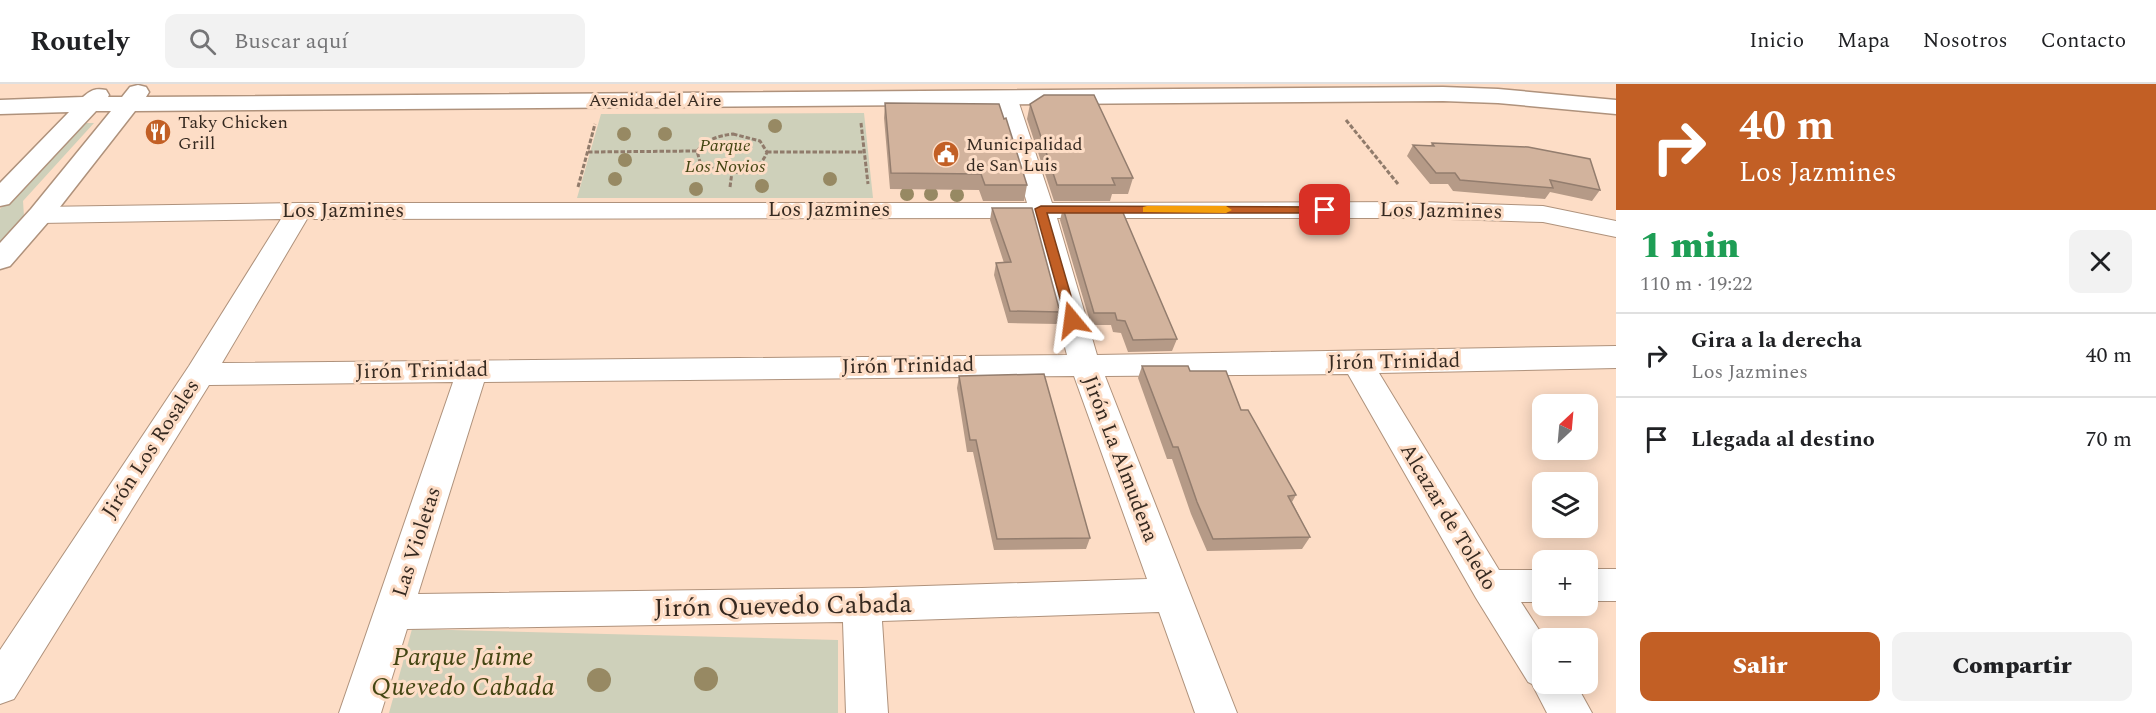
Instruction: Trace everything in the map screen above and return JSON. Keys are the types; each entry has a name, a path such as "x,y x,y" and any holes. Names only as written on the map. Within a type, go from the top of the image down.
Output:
{"main road":[{"path":"0,198 106,84"},
{"path":"0,260 40,215 145,84"},
{"path":"1124,97 1181,84"},
{"path":"1555,84 1616,89"},
{"name":"Avenida del Aire","path":"89,104 602,100 705,92 1006,97 1324,94 1498,96 1616,107"},
{"path":"1498,96 1616,117"},
{"path":"0,107 89,104"}],"street":[{"name":"Jirón La Almudena","path":"1006,97 1029,165 1085,364 1216,713"},
{"name":"Los Jazmines","path":"40,215 572,210 1420,210 1543,214 1616,229"},
{"name":"Jirón Los Rosales","path":"0,685 200,374 299,211"},
{"name":"Jirón Trinidad","path":"200,374 1357,363 1616,357"},
{"name":"Alcazar de Toledo","path":"1357,363 1489,586 1532,653"},
{"name":"Las Violetas","path":"360,713 395,612 472,370"},
{"path":"1598,585 1616,585"},
{"path":"1489,586 1532,586"},
{"name":"Jirón Quevedo Cabada","path":"395,612 862,606 1171,595"},
{"path":"862,606 867,713"},
{"path":"1559,694 1571,713"}],"path":[{"path":"1324,94 1420,210"},
{"path":"572,210 602,100"},
{"path":"860,121 868,188"},
{"path":"588,152 697,151 714,138 733,134 760,141 767,156 759,165 732,172 706,166 698,157 697,151"},
{"path":"767,152 864,152"}],"green space":[{"name":"Parque Los Novios","path":"864,113 873,198 577,198 601,114"},
{"path":"81,123 94,123 23,201 24,216 0,242 0,209"},
{"name":"Parque Jaime Quevedo Cabada","path":"412,629 838,640 838,713 389,713"}],"building":[{"path":"1044,95 1094,95 1133,178 1112,178 1115,185 1057,185 1030,104"},
{"name":"Municipalidad de San Luis","path":"885,103 999,104 1004,119 1006,118 1027,185 985,185 981,174 891,173"},
{"path":"1432,143 1528,147 1590,159 1600,190 1550,180 1553,188 1460,180 1455,173 1436,173 1413,145 1434,146"},
{"path":"992,208 1032,208 1060,312 1010,311 996,263 1011,262"},
{"path":"1063,208 1121,208 1177,339 1133,340 1125,321 1117,320 1115,313 1094,313"},
{"path":"1142,366 1188,366 1190,371 1226,371 1241,410 1248,410 1296,495 1288,496 1310,537 1213,539 1178,447 1173,447"},
{"path":"1044,374 1090,538 997,539 976,440 970,440 959,376"}],"slow traffic":[{"path":"1147,209 1226,210"}],"place":[{"name":"Taky Chicken Grill","path":"158,132"},
{"name":"Municipalidad de San Luis","path":"946,154"}],"route":[{"path":"1072,320 1041,209 1325,210"}]}
